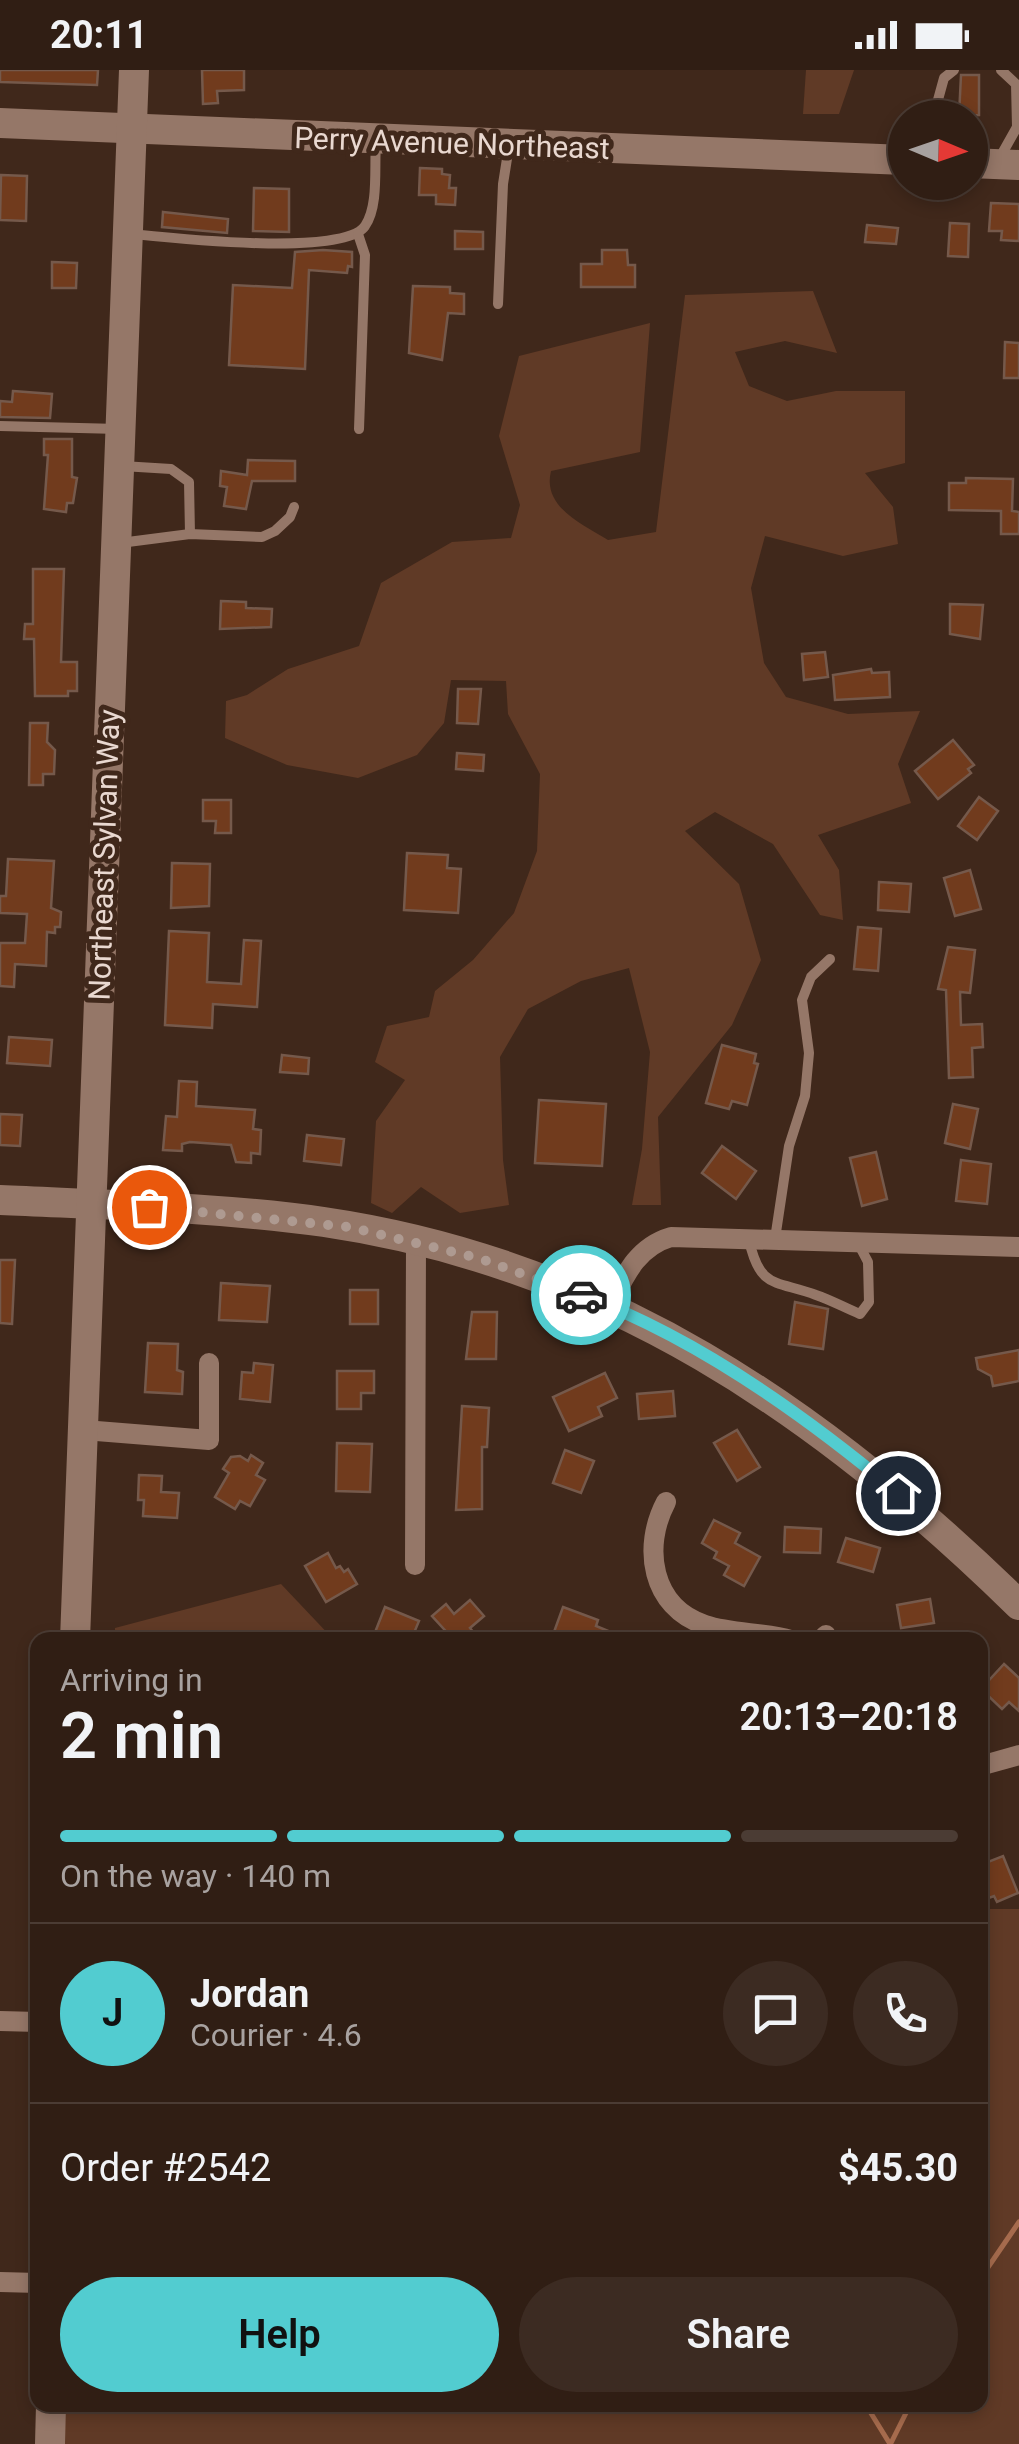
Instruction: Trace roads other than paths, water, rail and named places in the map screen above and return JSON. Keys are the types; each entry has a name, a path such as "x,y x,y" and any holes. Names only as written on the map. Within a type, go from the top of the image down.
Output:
{"main road":[{"name":"Northeast Sylvan Way","path":"76,1632 134,70"},
{"name":"Perry Avenue Northeast","path":"0,122 888,159"},
{"path":"0,1200 277,1217 416,1242 492,1262 610,1305 725,1367 824,1433 929,1520 1019,1605"},
{"path":"50,2444 51,2412"}],"street":[{"path":"610,1305 636,1257 652,1242 671,1237 1019,1248"},
{"path":"415,1565 416,1242"},
{"path":"84,1430 210,1440 208,1363"},
{"path":"666,1502 655,1523 653,1550 656,1578 667,1599 685,1616 708,1626 743,1632"},
{"path":"988,1764 1019,1754"},
{"path":"0,2020 30,2022"},
{"path":"0,2282 30,2283"}],"lane":[{"path":"938,100 944,78 954,70"},
{"path":"995,164 1017,127 1016,84 1001,70"},
{"path":"126,234 284,244 336,241 358,234 368,222 372,207 376,140"},
{"path":"498,304 503,184 510,145"},
{"path":"358,234 365,256 359,429"},
{"path":"0,426 119,429"},
{"path":"118,466 171,468 189,482 190,534"},
{"path":"114,544 190,534 262,537 276,532 290,518 294,506"},
{"path":"775,1240 789,1146 805,1096 808,1054 802,1000 810,976 830,959"},
{"path":"749,1239 754,1263 771,1284 814,1294 860,1314 869,1302 868,1262 858,1242"}],"waterway":[{"path":"988,2267 1019,2222"},
{"path":"870,2412 890,2444"},
{"path":"891,2443 906,2412"}]}
